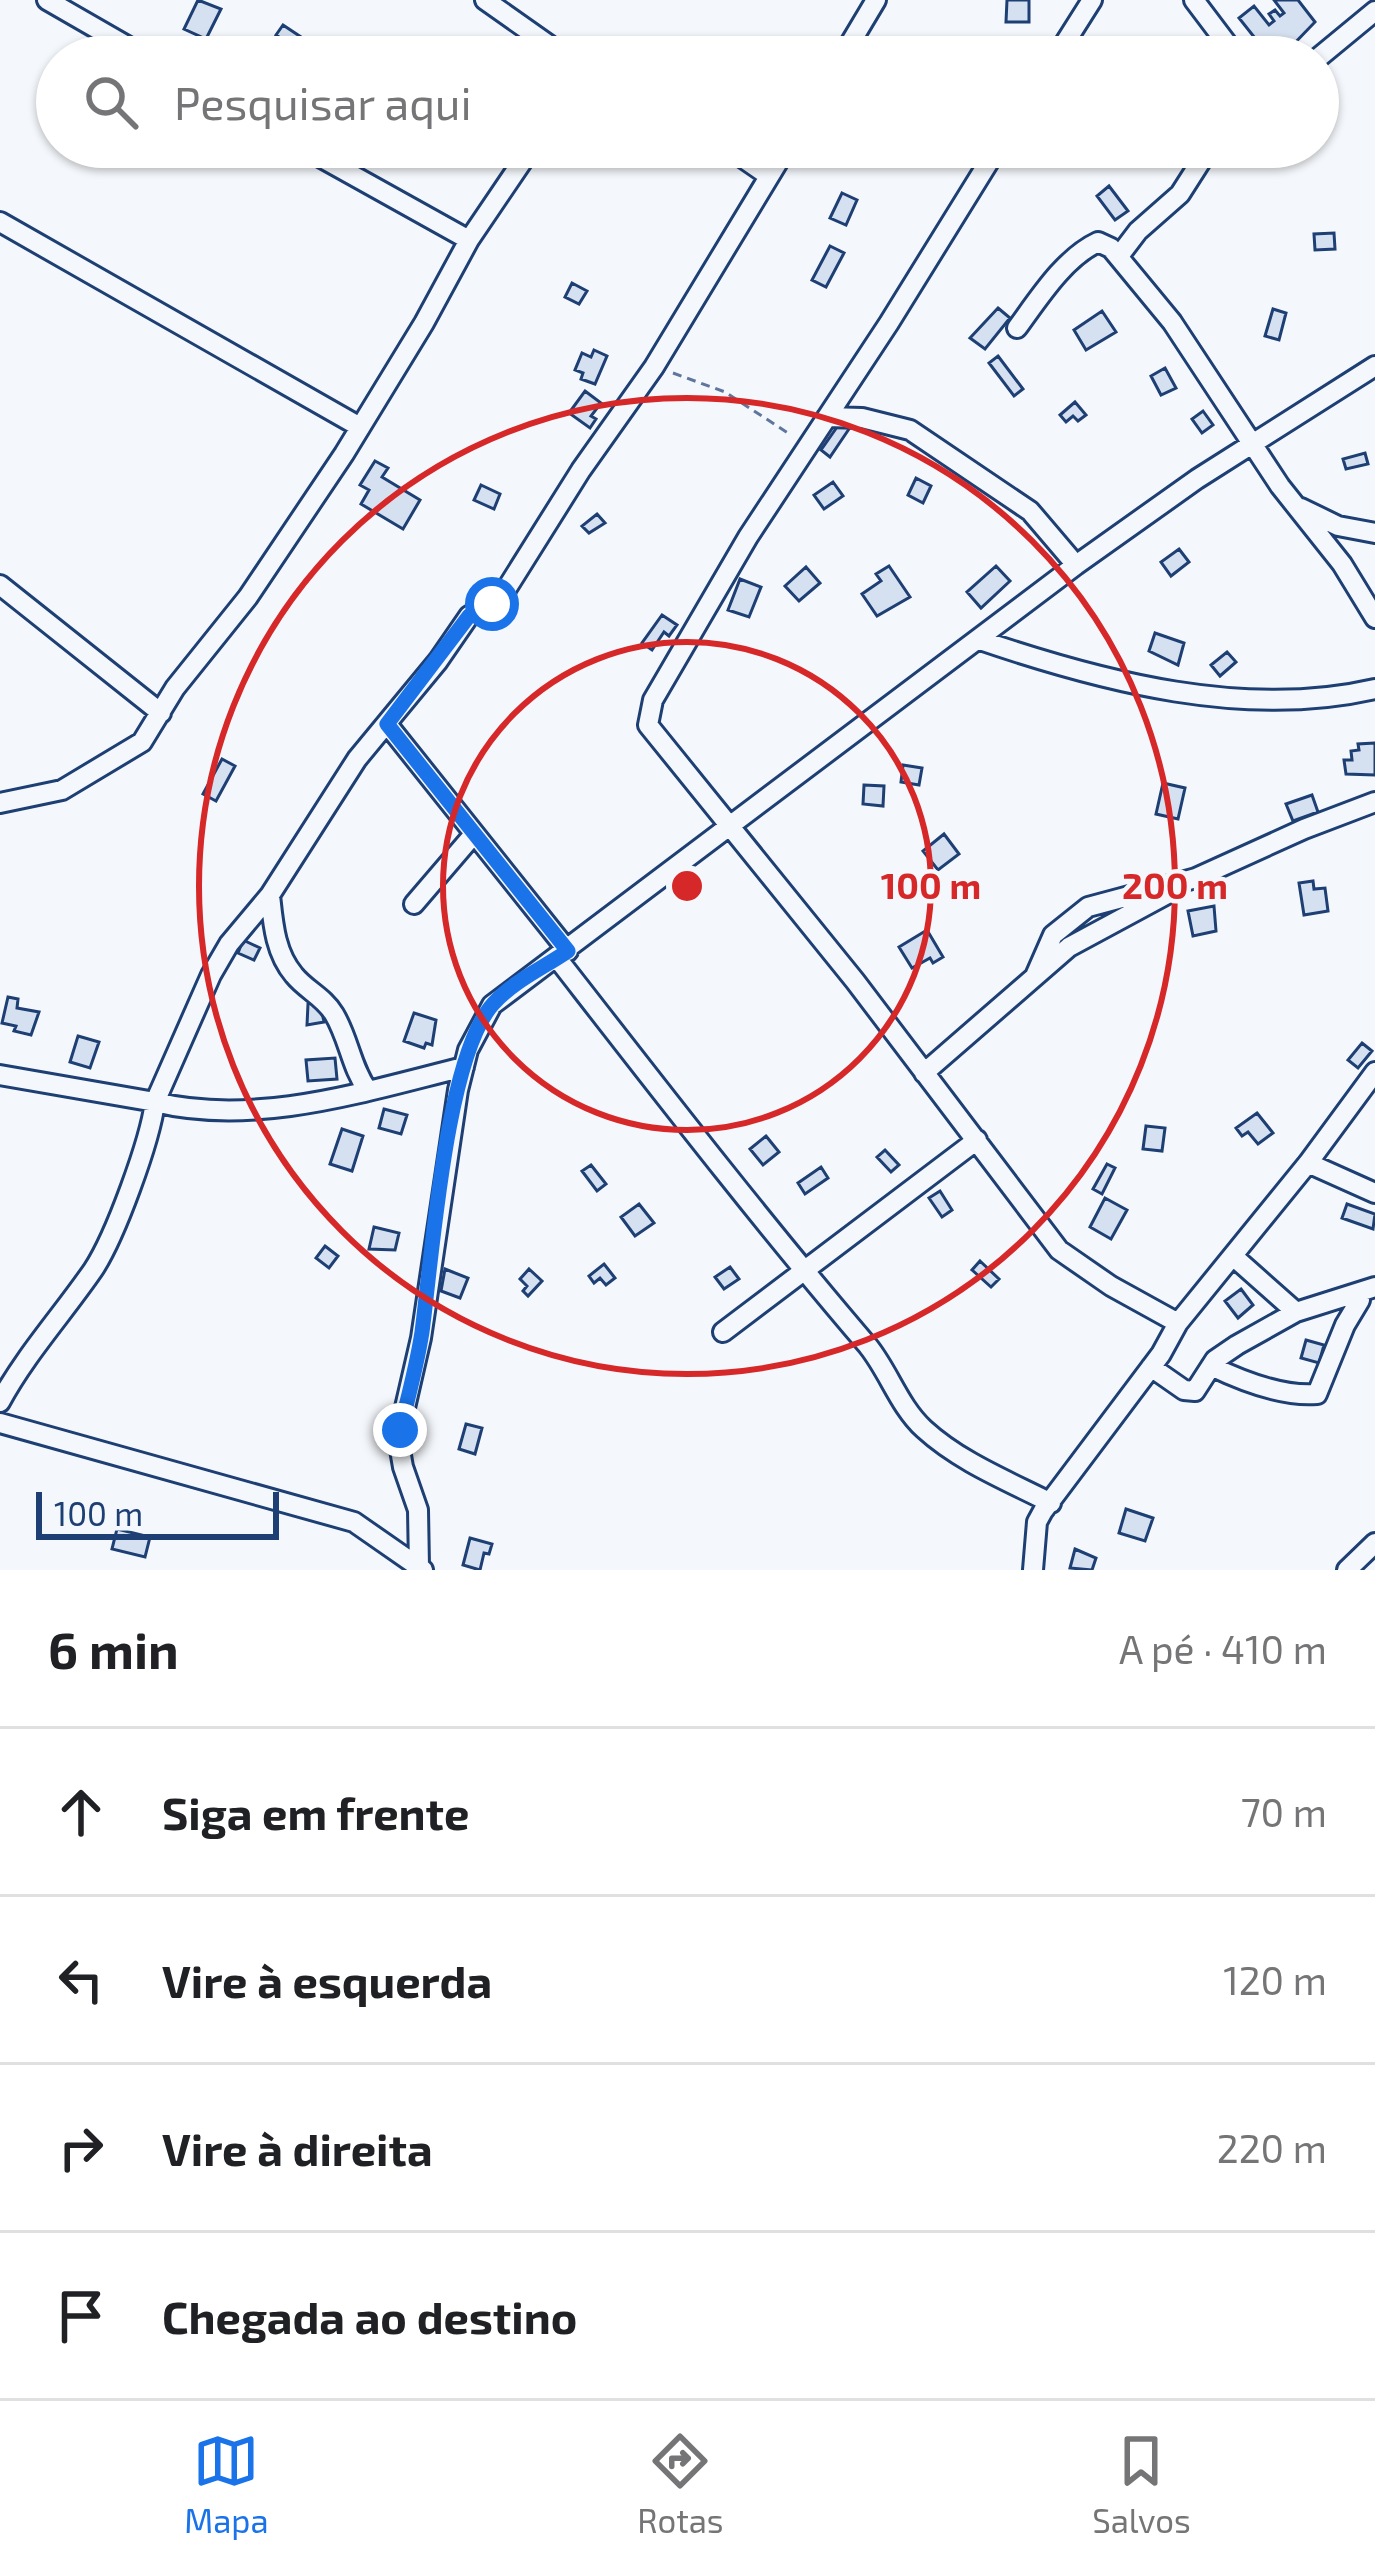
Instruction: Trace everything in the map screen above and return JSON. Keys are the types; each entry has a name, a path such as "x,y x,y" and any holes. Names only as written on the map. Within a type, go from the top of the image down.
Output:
{"street":[{"path":"47,0 110,36"},
{"path":"485,0 536,36"},
{"path":"855,36 876,0"},
{"path":"1070,36 1093,0"},
{"path":"1194,0 1222,36"},
{"path":"1339,41 1375,11"},
{"path":"340,168 469,240"},
{"path":"0,803 46,796 142,742 197,658 248,596 360,427 469,240 518,168"},
{"path":"757,168 769,176"},
{"path":"0,1402 36,1343 96,1265 147,1140 155,1102 229,944 270,895 357,759 469,616 502,596 580,470 654,367 774,168"},
{"path":"985,168 748,537 653,700 648,724 925,1072 1059,1250 1178,1323"},
{"path":"1119,256 1138,231 1180,194 1197,168"},
{"path":"0,222 360,427"},
{"path":"1017,328 1048,286 1087,247 1098,242 1119,256 1172,322 1375,618"},
{"path":"421,1568 418,1510 398,1438 421,1338 464,1067 479,1025 492,1005 1076,565 1375,366"},
{"path":"845,391 862,418"},
{"path":"827,417 862,418 910,430 1030,511 1076,565"},
{"path":"1296,506 1338,526 1375,533"},
{"path":"0,585 161,712"},
{"path":"980,640 1091,674 1229,699 1310,702 1375,689"},
{"path":"387,724 803,1270 873,1352 896,1395 921,1427 954,1454 1051,1503"},
{"path":"925,1072 1069,947 1196,878 1375,802"},
{"path":"414,904 474,833"},
{"path":"270,895 281,955 293,974 337,1018 354,1071 368,1091"},
{"path":"0,1076 230,1112 368,1091 464,1067"},
{"path":"1034,1570 1036,1522 1178,1323 1375,1072"},
{"path":"723,1331 977,1140"},
{"path":"1308,1163 1375,1193"},
{"path":"1234,1257 1296,1312"},
{"path":"1151,1366 1190,1392 1237,1345 1296,1312 1367,1297"},
{"path":"1211,1366 1238,1379 1317,1394 1345,1325 1367,1297"},
{"path":"0,1423 354,1522 421,1568"},
{"path":"1348,1570 1375,1544"}],"path":[{"path":"654,367 725,392 807,446"}],"building":[{"path":"198,0 221,9 208,36 184,29"},
{"path":"1007,0 1029,0 1029,22 1006,22"},
{"path":"1274,0 1298,0 1315,22 1302,36 1253,36 1239,18 1254,6 1269,25 1274,21 1269,14 1284,13"},
{"path":"283,25 300,36 278,36"},
{"path":"1109,186 1128,211 1115,220 1097,196"},
{"path":"842,193 857,200 846,225 830,218"},
{"path":"1334,233 1335,249 1315,250 1314,234"},
{"path":"830,246 844,253 826,287 812,280"},
{"path":"572,283 587,291 579,304 565,297"},
{"path":"998,308 1010,318 985,349 970,338"},
{"path":"1273,309 1286,313 1279,340 1265,336"},
{"path":"1102,311 1116,332 1086,350 1074,330"},
{"path":"594,350 607,356 595,384 581,379 583,373 575,370 582,353 591,357"},
{"path":"998,356 1023,389 1014,396 989,363"},
{"path":"1165,368 1176,388 1161,395 1151,376"},
{"path":"585,391 601,403 591,416 596,419 590,428 569,413"},
{"path":"1075,402 1086,415 1066,422 1060,415"},
{"path":"1203,411 1213,425 1202,433 1192,419"},
{"path":"842,420 851,426 830,457 821,450"},
{"path":"1365,453 1368,464 1346,469 1343,459"},
{"path":"375,461 388,468 382,477 420,500 403,529 361,504 369,490 360,485"},
{"path":"916,478 931,486 923,503 908,495"},
{"path":"833,482 843,496 824,509 814,495"},
{"path":"481,485 500,494 494,509 474,500"},
{"path":"597,514 605,523 589,533 582,526"},
{"path":"1179,549 1189,562 1171,576 1161,562"},
{"path":"889,566 910,597 877,616 862,594 881,581 876,574"},
{"path":"996,566 1010,581 981,608 967,592"},
{"path":"806,567 820,583 799,601 785,586"},
{"path":"740,579 761,587 749,617 728,610"},
{"path":"662,615 677,625 669,636 664,632 652,650 642,643"},
{"path":"1155,633 1184,643 1178,665 1149,651"},
{"path":"1227,652 1236,662 1220,676 1211,665"},
{"path":"1375,743 1375,775 1346,774 1344,760 1352,760 1351,751 1359,750 1358,744"},
{"path":"222,759 235,766 216,801 203,794"},
{"path":"903,765 922,768 919,785 901,782"},
{"path":"1163,783 1185,788 1178,819 1156,814"},
{"path":"864,785 884,786 883,806 863,804"},
{"path":"1312,795 1318,812 1293,821 1286,804"},
{"path":"944,834 959,854 938,870 923,851"},
{"path":"1313,881 1314,889 1325,888 1328,911 1304,915 1299,883"},
{"path":"1214,906 1216,931 1193,936 1188,911"},
{"path":"927,930 943,957 912,968 899,947"},
{"path":"243,940 260,948 254,960 238,953"},
{"path":"8,997 18,999 17,1008 39,1012 31,1035 2,1023"},
{"path":"320,1002 324,1022 307,1025 308,1004"},
{"path":"414,1013 436,1020 432,1045 426,1043 424,1048 404,1041"},
{"path":"78,1036 99,1042 90,1068 70,1062"},
{"path":"1362,1043 1372,1051 1358,1068 1348,1060"},
{"path":"335,1058 337,1079 308,1081 306,1060"},
{"path":"384,1109 407,1115 401,1134 379,1128"},
{"path":"1257,1113 1273,1133 1258,1144 1248,1132 1242,1136 1236,1128"},
{"path":"1146,1126 1165,1128 1162,1151 1143,1149"},
{"path":"342,1129 363,1136 352,1171 330,1164"},
{"path":"766,1136 779,1152 763,1165 750,1149"},
{"path":"885,1150 899,1165 891,1172 877,1157"},
{"path":"1107,1164 1115,1168 1102,1194 1093,1189"},
{"path":"591,1165 606,1184 597,1191 582,1171"},
{"path":"821,1167 828,1178 805,1194 798,1183"},
{"path":"940,1191 952,1210 942,1217 929,1198"},
{"path":"1105,1198 1127,1210 1111,1239 1090,1227"},
{"path":"639,1204 654,1223 635,1236 621,1217"},
{"path":"1347,1204 1375,1214 1373,1229 1342,1218"},
{"path":"374,1227 399,1233 395,1250 369,1249"},
{"path":"325,1246 338,1256 329,1268 316,1258"},
{"path":"980,1261 999,1279 991,1287 972,1270"},
{"path":"604,1264 615,1278 606,1285 600,1278 594,1283 589,1276"},
{"path":"730,1267 739,1279 724,1289 715,1277"},
{"path":"445,1269 468,1278 460,1298 441,1291"},
{"path":"529,1269 542,1281 528,1296 520,1279"},
{"path":"1241,1289 1253,1305 1238,1318 1225,1301"},
{"path":"1306,1340 1324,1345 1319,1363 1301,1358"},
{"path":"466,1424 482,1428 475,1454 459,1449"},
{"path":"1126,1509 1153,1518 1145,1541 1119,1533"},
{"path":"117,1529 150,1537 145,1557 112,1549"},
{"path":"470,1538 492,1544 480,1570 463,1565"},
{"path":"1075,1549 1096,1558 1092,1570 1070,1568"}],"route":[{"path":"400,1430 421,1338 440,1198 468,1050 492,1005 512,986 568,951 387,724 469,616 492,604"}]}
